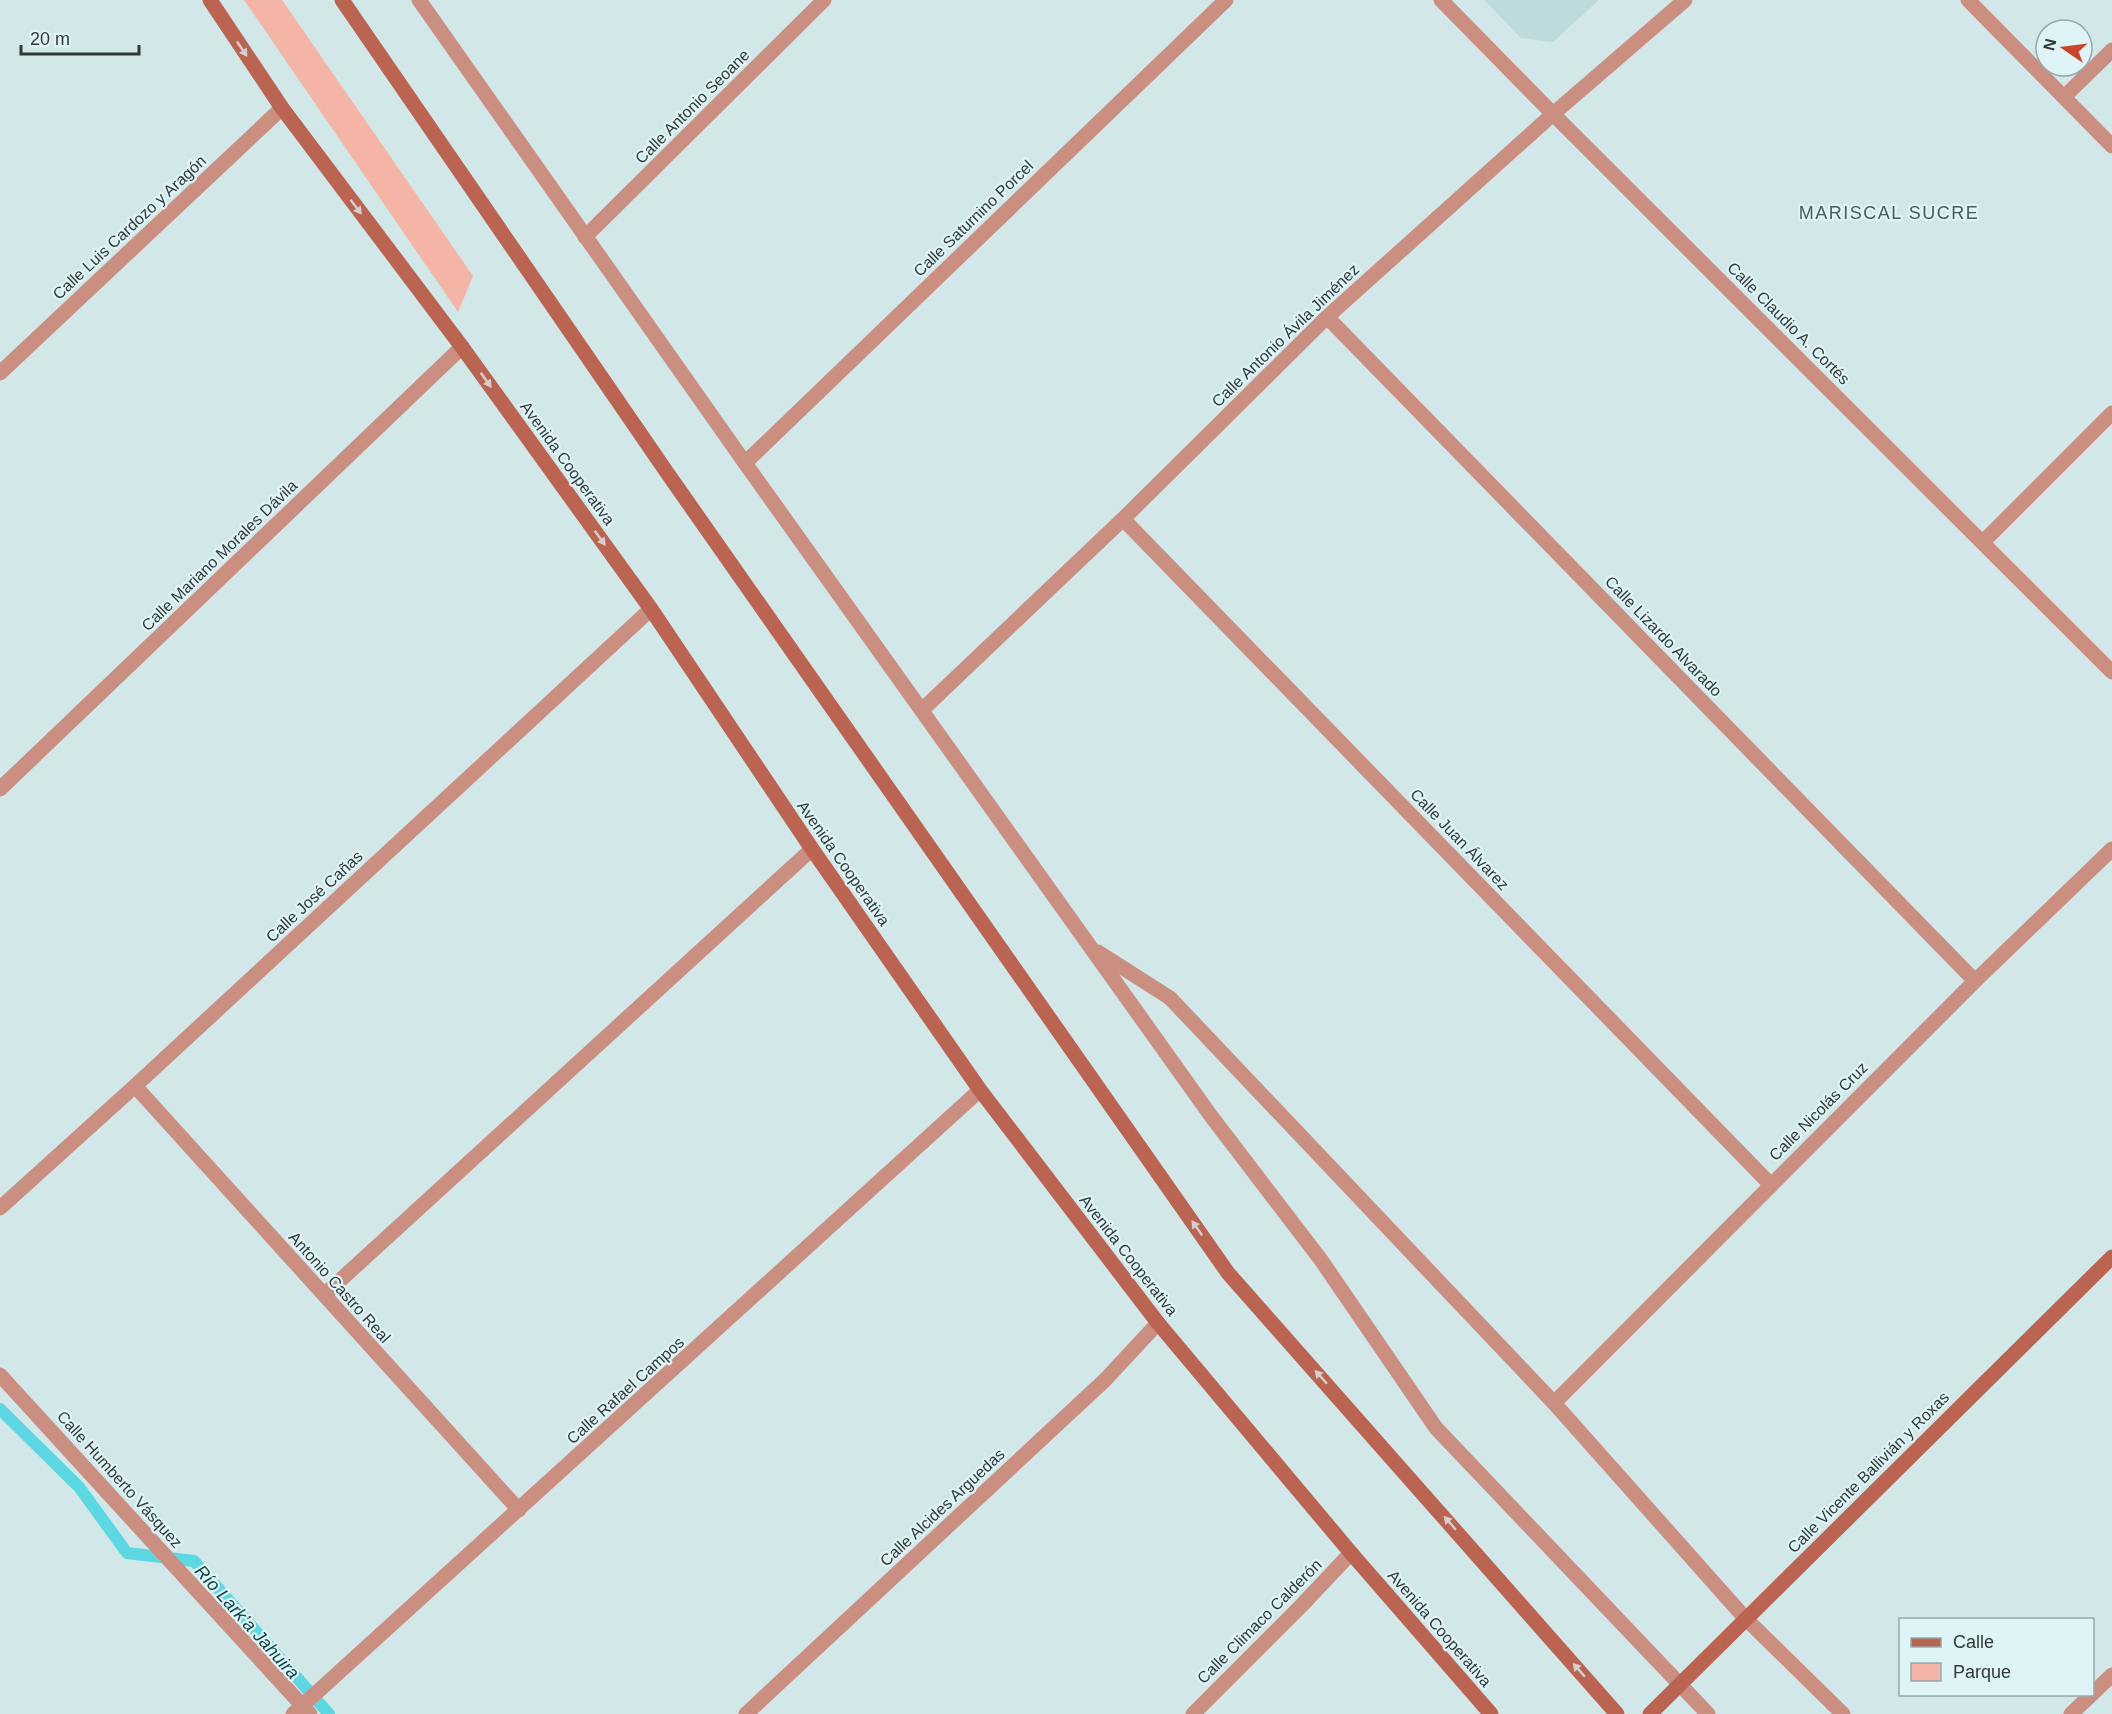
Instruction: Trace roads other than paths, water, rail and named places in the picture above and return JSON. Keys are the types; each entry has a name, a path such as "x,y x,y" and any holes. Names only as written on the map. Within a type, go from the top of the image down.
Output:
{"street":[{"name":"Avenida Cooperativa","path":"210,0 282,108 462,347 651,609 812,849 980,1090 1158,1323 1351,1553 1491,1714"},
{"path":"342,0 675,484 1228,1273 1617,1714"},
{"path":"419,0 1090,947 1211,1116 1321,1260 1436,1428 1708,1714"},
{"name":"Calle Antonio Seoane","path":"585,237 824,0"},
{"name":"Calle Saturnino Porcel","path":"745,463 1226,0"},
{"name":"Calle Claudio A. Cortés","path":"1441,0 2112,672"},
{"name":"Calle Antonio Ávila Jiménez","path":"922,710 1123,519 1327,317 1553,114 1685,0"},
{"path":"1968,0 2112,146"},
{"path":"2064,97 2112,50"},
{"name":"Calle Luis Cardozo y Aragón","path":"0,372 282,108"},
{"name":"Calle Lizardo Alvarado","path":"1327,317 1975,981"},
{"name":"Calle Mariano Morales Dávila","path":"0,789 462,347"},
{"path":"1983,542 2112,413"},
{"name":"Calle Juan Álvarez","path":"1123,519 1770,1184"},
{"name":"Calle José Cañas","path":"0,1208 651,609"},
{"path":"324,1295 812,849"},
{"name":"Calle Nicolás Cruz","path":"1554,1403 1770,1184 2112,849"},
{"path":"1090,947 1170,998 1554,1403 1745,1618 1844,1714"},
{"name":"Antonio Castro Real","path":"135,1086 519,1510"},
{"name":"Calle Rafael Campos","path":"302,1711 980,1090"},
{"name":"Calle Vicente Ballivián y Roxas","path":"1650,1714 2112,1257"},
{"name":"Calle Alcides Arguedas","path":"746,1714 1105,1380 1158,1323"},
{"name":"Calle Humberto Vásquez","path":"0,1375 302,1711"},
{"name":"Calle Climaco Calderón","path":"1193,1714 1351,1553"},
{"path":"2094,1692 2112,1675"},
{"path":"2071,1714 2090,1696"}],"waterway":[{"name":"Río Lark’a Jahuira","path":"0,1409 79,1487 127,1553 194,1561 329,1714"}],"district":[{"name":"MARISCAL SUCRE","path":"1889,213"}]}
